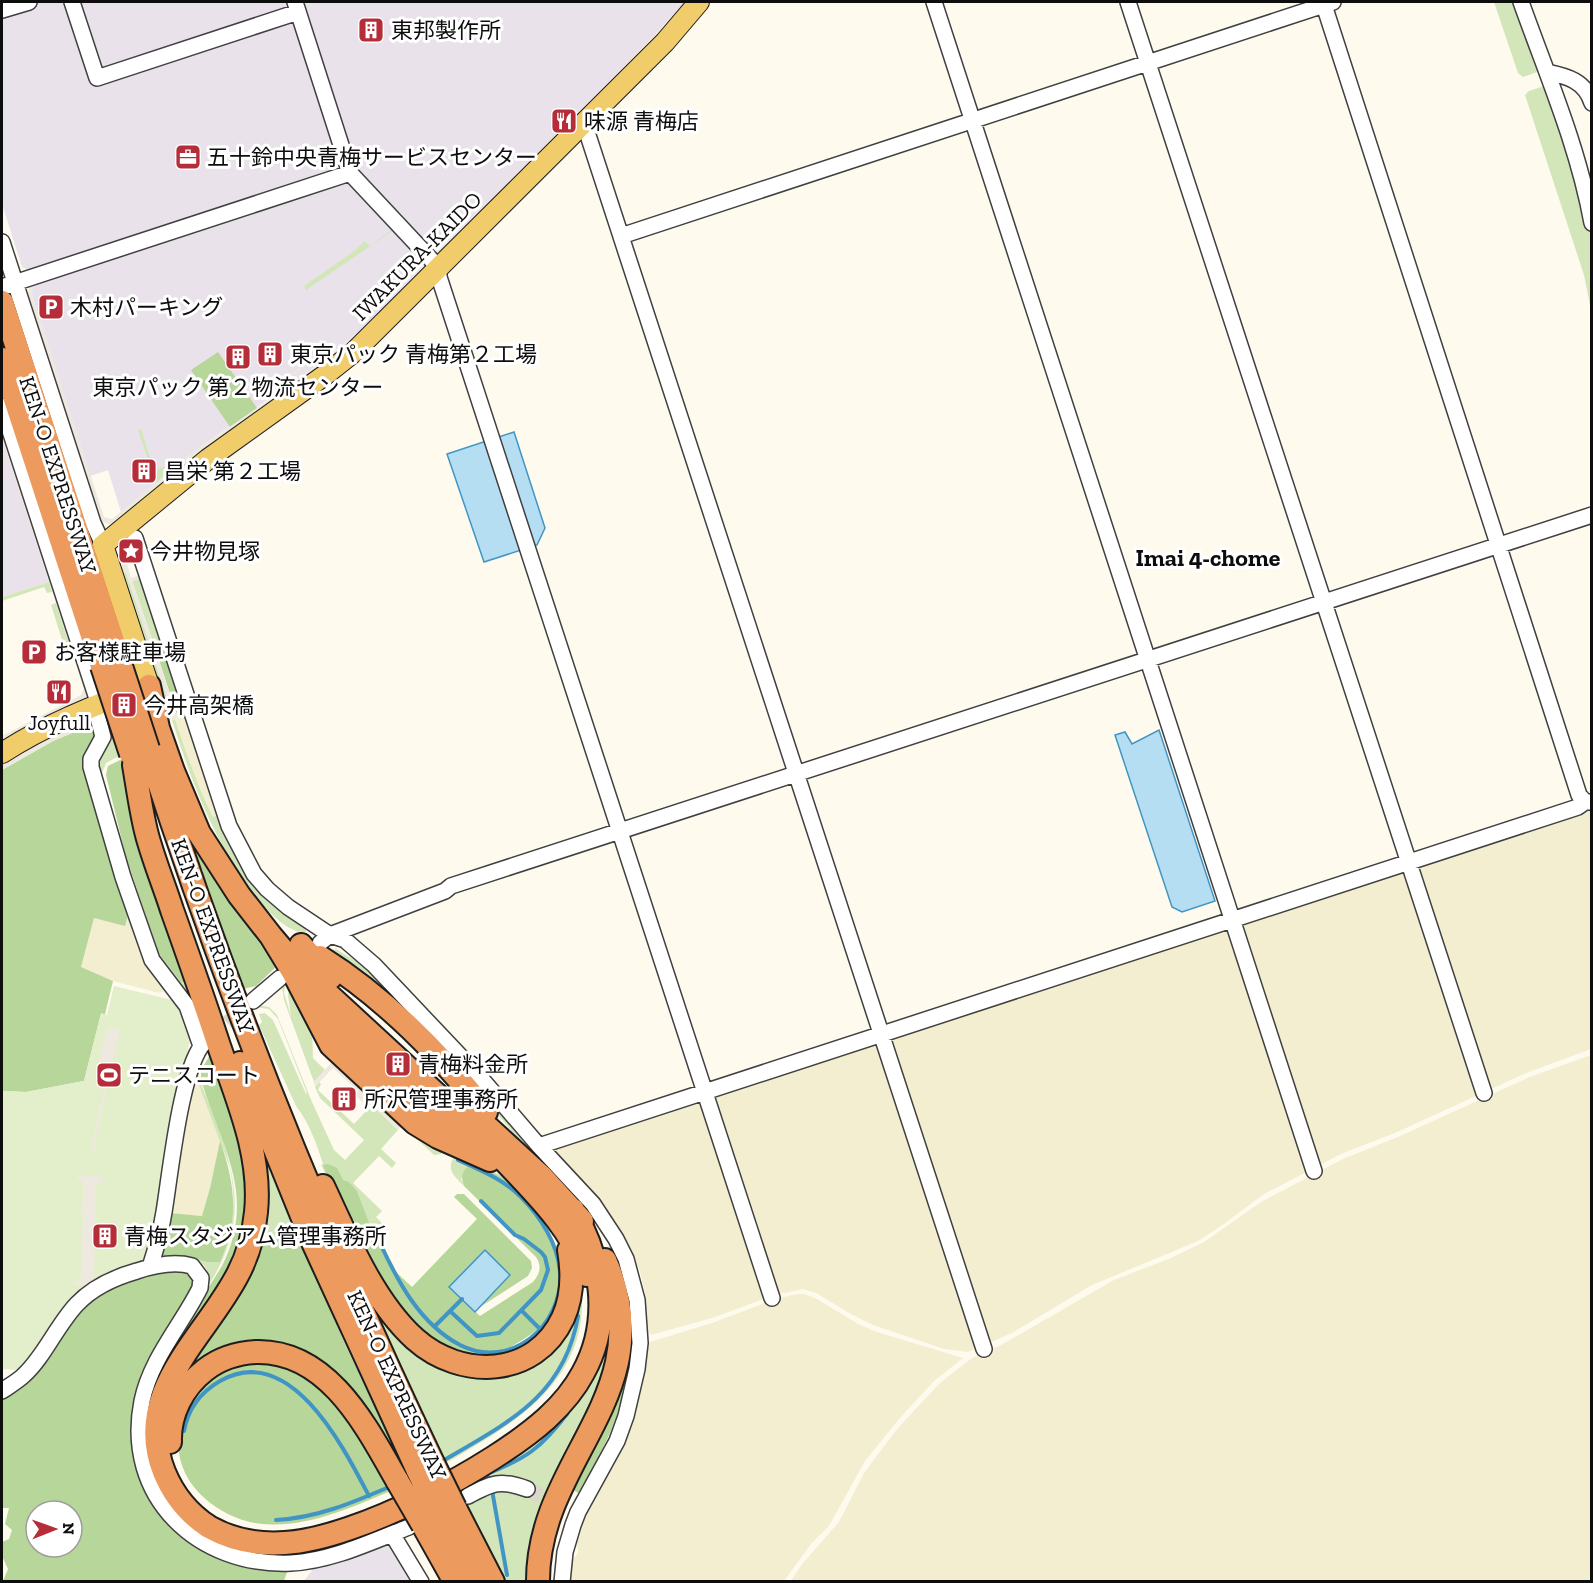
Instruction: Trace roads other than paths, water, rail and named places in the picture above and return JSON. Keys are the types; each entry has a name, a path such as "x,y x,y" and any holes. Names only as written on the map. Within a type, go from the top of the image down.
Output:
{"highway":[{"name":"KEN-O EXPRESSWAY","path":"2,302 138,756 214,997 262,1119 339,1302 416,1472 473,1581"},
{"name":"KEN-O EXPRESSWAY","path":"2,359 138,756 286,1134 375,1340 416,1472"},
{"path":"149,686 164,712 182,768 223,858 236,880 267,918 317,941 383,1017 505,1136 537,1194 583,1263 590,1296 585,1339 572,1372 545,1405 512,1432 451,1469 405,1493 357,1514 305,1530 264,1533 232,1526 205,1510 184,1487 172,1457 170,1437 173,1416 188,1387 202,1372 229,1357 250,1352 283,1356 316,1372 343,1396 366,1426 416,1472 439,1514 455,1581"},
{"path":"149,686 154,716 173,771 199,833 239,895 294,962 447,1104 460,1117 473,1136 502,1159 517,1159"},
{"path":"138,756 148,839 248,1132 257,1184 254,1228 243,1264 222,1301 180,1360 169,1380 159,1409 157,1440 162,1467 170,1485 186,1508 210,1527 242,1540 285,1543 319,1538 368,1521 429,1493 529,1433 546,1419 572,1391 588,1364 597,1335 600,1301 598,1273 588,1239 573,1210"},
{"path":"271,936 292,980 316,1016 414,1110 469,1147 517,1159"},
{"path":"317,941 351,999 573,1210 596,1240 611,1273 619,1307 620,1341 615,1373 605,1402 563,1482 547,1521 539,1553 538,1581"},
{"path":"220,961 297,1131 367,1273 390,1311 417,1340 444,1358 472,1366 502,1366 533,1352 558,1326 569,1300 572,1272 564,1232"},
{"path":"292,980 458,1125 469,1147"},
{"name":"KEN-O EXPRESSWAY","path":"439,1514 492,1581"}],"main road":[{"name":"IWAKURA-KAIDO","path":"103,545 208,459 341,362 439,268 671,36 699,2"},
{"path":"2,753 55,724 149,686 103,545"}],"street":[{"path":"2,10 29,2"},
{"path":"72,2 97,78 296,7 350,173 439,268 439,277 772,1298"},
{"path":"934,2 1314,1171"},
{"path":"1128,2 1484,1093"},
{"path":"517,1159 704,1091 1588,802 1579,795 1327,2 621,236"},
{"path":"1521,2 1563,113 1592,224"},
{"path":"1527,19 1532,2"},
{"path":"1547,72 1566,75 1581,85 1587,91 1592,103"},
{"path":"584,123 984,1349"},
{"path":"8,285 350,173"},
{"path":"2,242 8,285 93,523 103,545"},
{"path":"2,406 97,706 103,737 92,759 91,767 123,877 152,960 186,1006 203,1044 192,1064 188,1080 174,1142 162,1224 150,1267"},
{"path":"317,941 445,891 451,886 1592,515"},
{"path":"135,538 226,818 254,874 288,907 317,941"},
{"path":"317,941 345,940 374,965 480,1077 517,1159 580,1189 604,1219 626,1259 637,1300 640,1343 637,1369 626,1416 617,1441 572,1509 562,1581"},
{"path":"253,1001 292,980"},
{"path":"2,1391 25,1375 78,1303 111,1280 150,1267 170,1263 187,1264 196,1268 201,1278 200,1288 155,1362 145,1388 140,1413 140,1440 146,1472 159,1501 175,1522 200,1541 242,1558 274,1563 298,1562 323,1558 392,1534 439,1514 496,1482 510,1483 527,1490"},
{"path":"392,1534 421,1581"}],"water":[{"path":"514,432 545,528 537,545 484,562 447,454"},
{"path":"1159,730 1215,901 1182,912 1172,907 1115,735 1125,732 1132,744"},
{"path":"485,1250 510,1275 475,1312 449,1287"}],"waterway":[{"path":"380,1243 394,1272 422,1314 433,1326 460,1345 479,1352 498,1352 515,1347 531,1338 544,1325 559,1291 560,1272 556,1251 547,1231 535,1213 507,1185 458,1160"},
{"path":"450,1311 477,1336 499,1333 541,1290 548,1270 545,1257 541,1252 515,1235 481,1201"},
{"path":"435,1326 462,1299"},
{"path":"522,1311 541,1330"},
{"path":"446,1459 512,1418 547,1386 561,1366 571,1343 578,1316 575,1315"},
{"path":"184,1431 192,1408 213,1385 245,1372 269,1375 291,1387 311,1405 345,1451 369,1496"},
{"path":"488,1477 487,1474 513,1463 541,1444 567,1414"},
{"path":"276,1520 320,1513 389,1487"},
{"path":"492,1490 507,1575"}],"tunnel":[{"path":"210,1038 246,1007"},
{"path":"527,1489 567,1507"}],"place":[{"name":"東邦製作所","path":"371,30"},
{"name":"味源 青梅店","path":"564,121"},
{"name":"五十鈴中央青梅サービスセンター","path":"188,157"},
{"name":"木村パーキング","path":"51,307"},
{"name":"東京パック 青梅第２工場","path":"270,354"},
{"name":"東京パック 第２物流センター","path":"238,357"},
{"name":"昌栄 第２工場","path":"144,471"},
{"name":"今井物見塚","path":"131,551"},
{"name":"お客様駐車場","path":"34,652"},
{"name":"Joyfull","path":"59,692"},
{"name":"今井高架橋","path":"124,705"},
{"name":"青梅料金所","path":"398,1064"},
{"name":"テニスコート","path":"109,1075"},
{"name":"所沢管理事務所","path":"344,1099"},
{"name":"青梅スタジアム管理事務所","path":"105,1236"}],"district":[{"name":"Imai 4-chome","path":"1208,557"}]}
